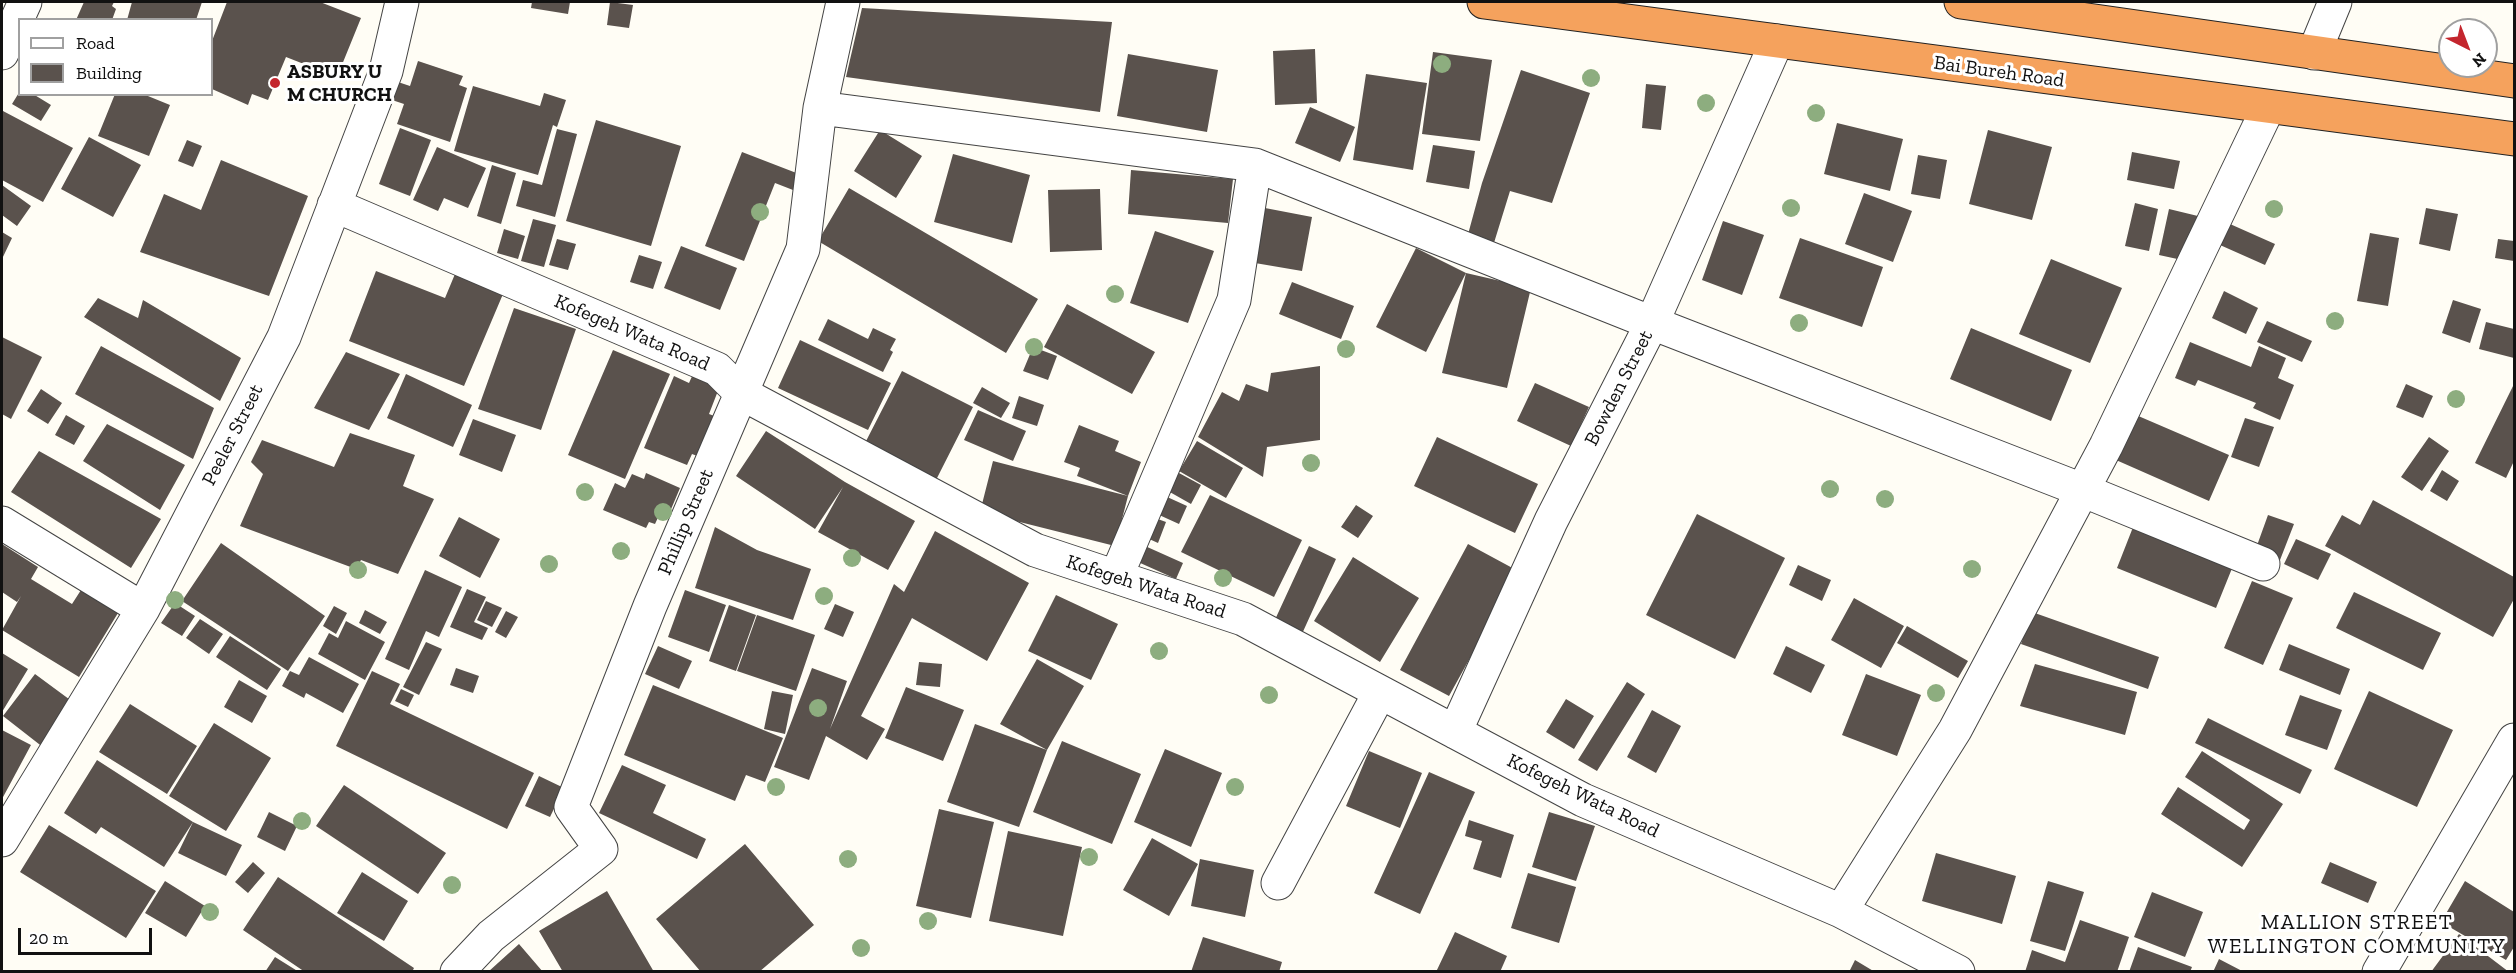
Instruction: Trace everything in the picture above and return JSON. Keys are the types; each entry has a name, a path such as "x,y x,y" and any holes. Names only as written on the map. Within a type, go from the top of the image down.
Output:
{"highway":[{"name":"Bai Bureh Road","path":"1484,2 2514,139"},
{"path":"1961,2 2514,81"}],"street":[{"path":"2,53 25,2"},
{"name":"Peeler Street","path":"2,840 143,609 284,337 386,70 402,2"},
{"name":"Phillip Street","path":"457,972 491,936 601,849 570,807 650,606 802,249 820,108 843,2"},
{"path":"2314,53 2335,2"},
{"name":"Bowden Street","path":"1455,732 1551,522 1652,323 1777,40"},
{"path":"820,108 1255,165 1652,323 2082,490 2263,564"},
{"path":"1841,911 1955,730 2106,446 2268,108"},
{"path":"1116,577 1234,300 1255,165"},
{"name":"Kofegeh Wata Road","path":"334,205 717,369 741,393 1035,550 1243,620 1583,801 1841,911 1958,972"},
{"path":"2,523 143,609"},
{"path":"1278,883 1380,692"},
{"path":"2379,972 2514,740"}],"building":[{"path":"84,2 114,2 112,6 116,9 113,18 77,18"},
{"path":"132,2 202,2 197,18 128,18"},
{"path":"227,2 320,2 361,18 337,77 286,57 268,100 252,94 248,105 213,89 213,38"},
{"path":"532,2 570,2 568,14 531,8"},
{"path":"610,2 633,5 629,28 607,25"},
{"path":"862,8 1112,22 1100,112 846,77"},
{"path":"1315,49 1317,103 1275,105 1273,51"},
{"path":"1433,52 1492,60 1480,141 1422,134"},
{"path":"1128,54 1218,70 1207,132 1117,116"},
{"path":"418,61 463,76 459,85 467,88 450,142 397,124 404,104 389,99 395,81 410,86"},
{"path":"1521,70 1590,93 1552,203 1510,191 1493,246 1467,238 1482,183"},
{"path":"1366,74 1427,83 1413,170 1353,160"},
{"path":"1646,84 1666,86 1661,130 1642,128"},
{"path":"473,86 540,106 544,93 566,100 557,127 553,125 538,175 454,151"},
{"path":"18,94 36,96 51,105 41,121 12,104"},
{"path":"114,96 148,96 170,105 149,156 98,136"},
{"path":"1310,107 1355,127 1340,162 1295,143"},
{"path":"3,111 73,148 43,202 2,180"},
{"path":"596,120 681,146 651,246 566,221"},
{"path":"1837,123 1903,139 1890,191 1824,174"},
{"path":"400,128 431,140 410,196 379,184"},
{"path":"557,129 577,134 555,217 516,206 523,180 542,185"},
{"path":"880,130 922,156 896,198 854,171"},
{"path":"1988,130 2052,147 2032,220 1969,204"},
{"path":"89,137 141,165 113,217 61,189"},
{"path":"187,140 202,146 193,167 178,161"},
{"path":"1433,145 1475,151 1469,189 1426,182"},
{"path":"437,147 486,168 468,208 444,198 438,211 413,200"},
{"path":"742,152 799,174 793,190 775,183 744,261 705,246"},
{"path":"2132,152 2180,161 2174,189 2127,180"},
{"path":"953,154 1030,175 1012,243 934,222"},
{"path":"1918,155 1947,160 1940,199 1911,194"},
{"path":"221,160 308,196 269,296 140,252 164,194 201,210"},
{"path":"492,165 516,173 501,224 477,216"},
{"path":"1131,170 1233,179 1228,223 1128,214"},
{"path":"2,185 31,206 17,226 2,215"},
{"path":"849,188 1038,299 1006,353 818,241"},
{"path":"1100,189 1102,250 1050,252 1048,190"},
{"path":"1864,193 1912,211 1893,262 1845,244"},
{"path":"2135,203 2158,209 2149,251 2125,246"},
{"path":"1265,208 1312,217 1302,271 1255,263"},
{"path":"2426,208 2458,214 2450,251 2419,244"},
{"path":"2169,209 2202,217 2182,260 2159,255"},
{"path":"533,219 556,225 544,267 521,261"},
{"path":"1723,221 1764,235 1742,295 1702,280"},
{"path":"2230,224 2275,244 2265,265 2220,245"},
{"path":"504,229 525,236 518,259 497,253"},
{"path":"1155,231 1214,251 1188,323 1130,303"},
{"path":"2,232 12,238 2,259"},
{"path":"2370,233 2399,238 2388,306 2357,301"},
{"path":"1800,238 1883,267 1862,327 1779,298"},
{"path":"557,239 576,244 568,270 549,265"},
{"path":"2498,239 2514,241 2514,261 2495,258"},
{"path":"681,246 737,268 720,310 664,288"},
{"path":"1416,248 1466,273 1426,352 1376,327"},
{"path":"639,255 662,262 653,289 630,282"},
{"path":"2051,259 2122,288 2090,363 2019,334"},
{"path":"376,271 445,298 455,274 503,294 464,386 349,341"},
{"path":"1466,273 1531,288 1507,388 1442,373"},
{"path":"1292,282 1354,306 1341,339 1279,314"},
{"path":"2224,291 2258,308 2246,334 2212,318"},
{"path":"98,298 138,318 143,300 241,358 220,401 84,317"},
{"path":"2453,300 2481,309 2470,343 2442,333"},
{"path":"1067,304 1155,352 1132,394 1044,347"},
{"path":"514,308 576,329 541,430 478,409"},
{"path":"828,319 868,339 873,328 896,339 890,350 893,352 883,372 818,340"},
{"path":"2267,321 2312,341 2302,362 2257,342"},
{"path":"2486,322 2514,329 2514,358 2479,349"},
{"path":"1971,328 2072,370 2051,421 1950,379"},
{"path":"2,337 42,357 11,419 2,414"},
{"path":"800,340 891,383 868,430 778,388"},
{"path":"2190,342 2251,367 2259,346 2286,358 2278,378 2294,385 2280,420 2253,408 2256,403 2198,380 2195,386 2175,378"},
{"path":"101,346 214,408 193,459 75,394"},
{"path":"1033,347 1057,356 1048,380 1023,371"},
{"path":"613,350 670,374 625,479 568,455"},
{"path":"346,352 400,374 369,430 314,408"},
{"path":"1320,366 1320,440 1267,447 1263,477 1198,437 1222,392 1239,401 1246,384 1268,392 1271,373"},
{"path":"902,371 973,407 936,480 864,445"},
{"path":"694,372 721,383 709,414 717,417 700,457 692,454 687,465 644,448 674,376 689,383"},
{"path":"406,374 472,405 453,447 387,418"},
{"path":"1535,383 1589,407 1571,446 1517,421"},
{"path":"2406,384 2433,396 2423,418 2396,407"},
{"path":"2514,384 2514,461 2506,478 2475,463"},
{"path":"982,387 1010,403 1001,418 973,403"},
{"path":"41,389 62,403 48,424 27,411"},
{"path":"1019,396 1044,405 1037,426 1012,418"},
{"path":"978,410 1026,431 1013,461 964,440"},
{"path":"66,415 85,426 74,445 55,435"},
{"path":"2136,415 2229,455 2209,501 2116,460"},
{"path":"2245,418 2274,427 2259,467 2231,457"},
{"path":"473,419 516,435 502,472 459,455"},
{"path":"107,424 185,465 160,510 83,461"},
{"path":"1079,425 1119,441 1115,451 1141,462 1128,496 1077,476 1080,468 1064,462"},
{"path":"766,431 845,482 915,521 888,570 818,532 843,487 815,529 736,476"},
{"path":"350,433 415,455 403,486 434,499 398,574 361,560 356,569 240,526 263,474 251,462 262,440 334,467"},
{"path":"1437,437 1538,484 1515,533 1414,486"},
{"path":"2429,437 2449,451 2422,491 2401,477"},
{"path":"1197,441 1243,468 1226,498 1179,471"},
{"path":"39,451 161,519 131,568 11,492"},
{"path":"993,461 1128,496 1115,546 980,512"},
{"path":"2442,470 2459,481 2447,501 2430,491"},
{"path":"646,473 680,488 669,514 661,511 655,524 649,522 646,528 603,510 615,483 625,488 632,474 644,479"},
{"path":"1179,473 1201,485 1191,504 1168,491"},
{"path":"1210,495 1302,540 1274,597 1181,552"},
{"path":"1165,496 1187,506 1179,524 1157,514"},
{"path":"2373,500 2514,577 2514,599 2493,637 2325,546 2342,515 2360,525"},
{"path":"1356,505 1373,516 1358,538 1341,527"},
{"path":"1697,514 1785,558 1735,659 1646,615"},
{"path":"2268,515 2294,524 2280,560 2255,551"},
{"path":"459,517 500,539 480,578 439,556"},
{"path":"2137,517 2237,556 2216,608 2117,568"},
{"path":"1155,518 1166,522 1158,543 1147,538"},
{"path":"715,527 757,550 811,569 793,620 695,588"},
{"path":"935,531 1029,583 987,661 912,618 861,716 885,729 867,760 826,736 809,780 774,767 812,668 847,681 830,729 894,584 904,592"},
{"path":"2296,539 2331,554 2318,580 2284,564"},
{"path":"221,543 325,616 288,671 182,601"},
{"path":"2,544 38,567 31,579 72,604 81,590 118,613 79,677 2,630 21,596 17,602 2,592"},
{"path":"1468,544 1518,571 1449,696 1400,670"},
{"path":"1145,546 1183,563 1176,579 1138,562"},
{"path":"1309,546 1336,559 1301,636 1273,624"},
{"path":"1353,557 1419,598 1380,662 1314,621"},
{"path":"1798,565 1831,580 1822,601 1789,585"},
{"path":"425,570 462,587 439,637 426,631 409,670 385,659"},
{"path":"2252,581 2293,598 2263,665 2224,648"},
{"path":"467,589 486,597 474,622 488,628 482,640 450,627"},
{"path":"685,590 726,605 709,652 668,637"},
{"path":"2354,592 2441,633 2423,670 2336,628"},
{"path":"1056,595 1118,624 1091,680 1028,651"},
{"path":"1854,598 1904,626 1881,668 1831,640"},
{"path":"486,601 502,608 492,627 477,620"},
{"path":"175,603 195,616 182,636 161,623"},
{"path":"835,604 854,612 843,637 824,629"},
{"path":"729,605 756,615 736,671 709,661"},
{"path":"334,606 347,613 336,634 323,626"},
{"path":"365,610 387,622 380,634 359,623"},
{"path":"506,611 518,617 506,638 495,632"},
{"path":"2032,612 2159,657 2148,689 2021,644"},
{"path":"757,615 815,635 796,691 737,671"},
{"path":"200,619 223,634 209,654 186,638"},
{"path":"346,621 385,642 365,680 318,654 329,633 338,638"},
{"path":"1907,626 1968,661 1958,678 1897,643"},
{"path":"230,636 281,669 267,690 216,657"},
{"path":"426,642 442,649 419,695 403,687"},
{"path":"2289,644 2350,669 2340,695 2279,670"},
{"path":"658,646 692,661 679,689 645,674"},
{"path":"1786,646 1825,665 1811,693 1773,674"},
{"path":"2,653 28,669 2,712"},
{"path":"309,657 359,684 343,713 306,693 304,698 282,686 290,671 299,675"},
{"path":"1037,659 1084,686 1047,750 1000,724"},
{"path":"919,662 942,664 940,687 916,685"},
{"path":"2035,664 2137,692 2125,735 2020,706"},
{"path":"456,668 479,676 473,693 450,685"},
{"path":"372,671 400,684 390,704 534,773 507,829 336,746"},
{"path":"35,674 77,705 44,748 3,716"},
{"path":"1866,674 1921,695 1897,756 1842,735"},
{"path":"239,680 267,696 252,723 224,707"},
{"path":"1627,682 1645,694 1597,771 1578,760"},
{"path":"653,685 783,738 765,782 746,775 735,801 624,755"},
{"path":"906,687 964,710 943,761 885,738"},
{"path":"401,689 414,695 408,707 395,701"},
{"path":"772,691 793,695 785,734 764,729"},
{"path":"2369,691 2453,730 2417,807 2334,769"},
{"path":"2300,695 2342,710 2327,750 2285,735"},
{"path":"1566,699 1594,716 1574,749 1546,732"},
{"path":"130,704 197,746 167,794 99,752"},
{"path":"1652,710 1681,726 1656,773 1627,757"},
{"path":"2208,718 2312,770 2300,794 2195,743"},
{"path":"214,723 271,758 226,831 169,796"},
{"path":"975,724 1047,750 1019,827 947,802"},
{"path":"2,730 31,745 2,799"},
{"path":"1062,741 1141,774 1112,844 1033,812"},
{"path":"1165,749 1222,773 1191,847 1134,822"},
{"path":"1369,751 1422,773 1400,828 1346,806"},
{"path":"2202,751 2283,804 2242,867 2161,814 2178,787 2244,830 2250,820 2185,777"},
{"path":"97,760 193,822 164,867 101,827 96,834 64,813"},
{"path":"622,765 666,785 653,813 706,839 697,859 599,813"},
{"path":"1429,772 1475,792 1420,914 1374,893"},
{"path":"539,776 564,788 550,817 525,806"},
{"path":"344,785 446,853 418,894 316,826"},
{"path":"939,809 994,822 971,918 916,906"},
{"path":"269,812 297,826 285,851 257,837"},
{"path":"1549,812 1595,826 1576,881 1532,867"},
{"path":"1469,820 1514,835 1501,878 1473,869 1482,841 1465,836"},
{"path":"193,822 242,845 226,876 178,853"},
{"path":"49,825 156,891 126,938 20,872"},
{"path":"1008,831 1082,847 1063,936 989,921"},
{"path":"1152,838 1198,864 1169,916 1123,890"},
{"path":"745,844 814,925 759,972 701,972 656,919"},
{"path":"1936,853 2016,876 2002,924 1922,901"},
{"path":"1200,859 1254,870 1245,917 1191,906"},
{"path":"253,862 265,873 248,893 235,882"},
{"path":"2330,862 2377,882 2368,903 2321,883"},
{"path":"362,872 408,901 384,941 337,913"},
{"path":"1528,873 1576,887 1559,943 1511,928"},
{"path":"278,877 414,968 412,972 305,972 243,930"},
{"path":"165,881 205,906 186,937 145,913"},
{"path":"2048,881 2084,892 2065,951 2030,941"},
{"path":"2465,881 2514,912 2514,947 2506,960 2441,922"},
{"path":"607,891 654,972 563,972 539,931"},
{"path":"2152,892 2203,912 2185,957 2134,937"},
{"path":"2080,920 2129,937 2117,972 2025,972 2032,950 2065,962"},
{"path":"1455,932 1507,956 1500,972 1436,972"},
{"path":"2459,934 2509,972 2431,972"},
{"path":"1203,937 1282,962 1279,972 1191,972"},
{"path":"519,944 543,972 488,972"},
{"path":"2138,947 2192,967 2190,972 2129,972"},
{"path":"275,957 299,972 265,972"},
{"path":"2219,959 2244,972 2213,972"},
{"path":"1855,960 1875,972 1849,972"}],"place":[{"name":"ASBURY U M CHURCH","path":"275,83"}],"district":[{"name":"MALLION STREET WELLINGTON COMMUNITY","path":"2357,935"}]}
